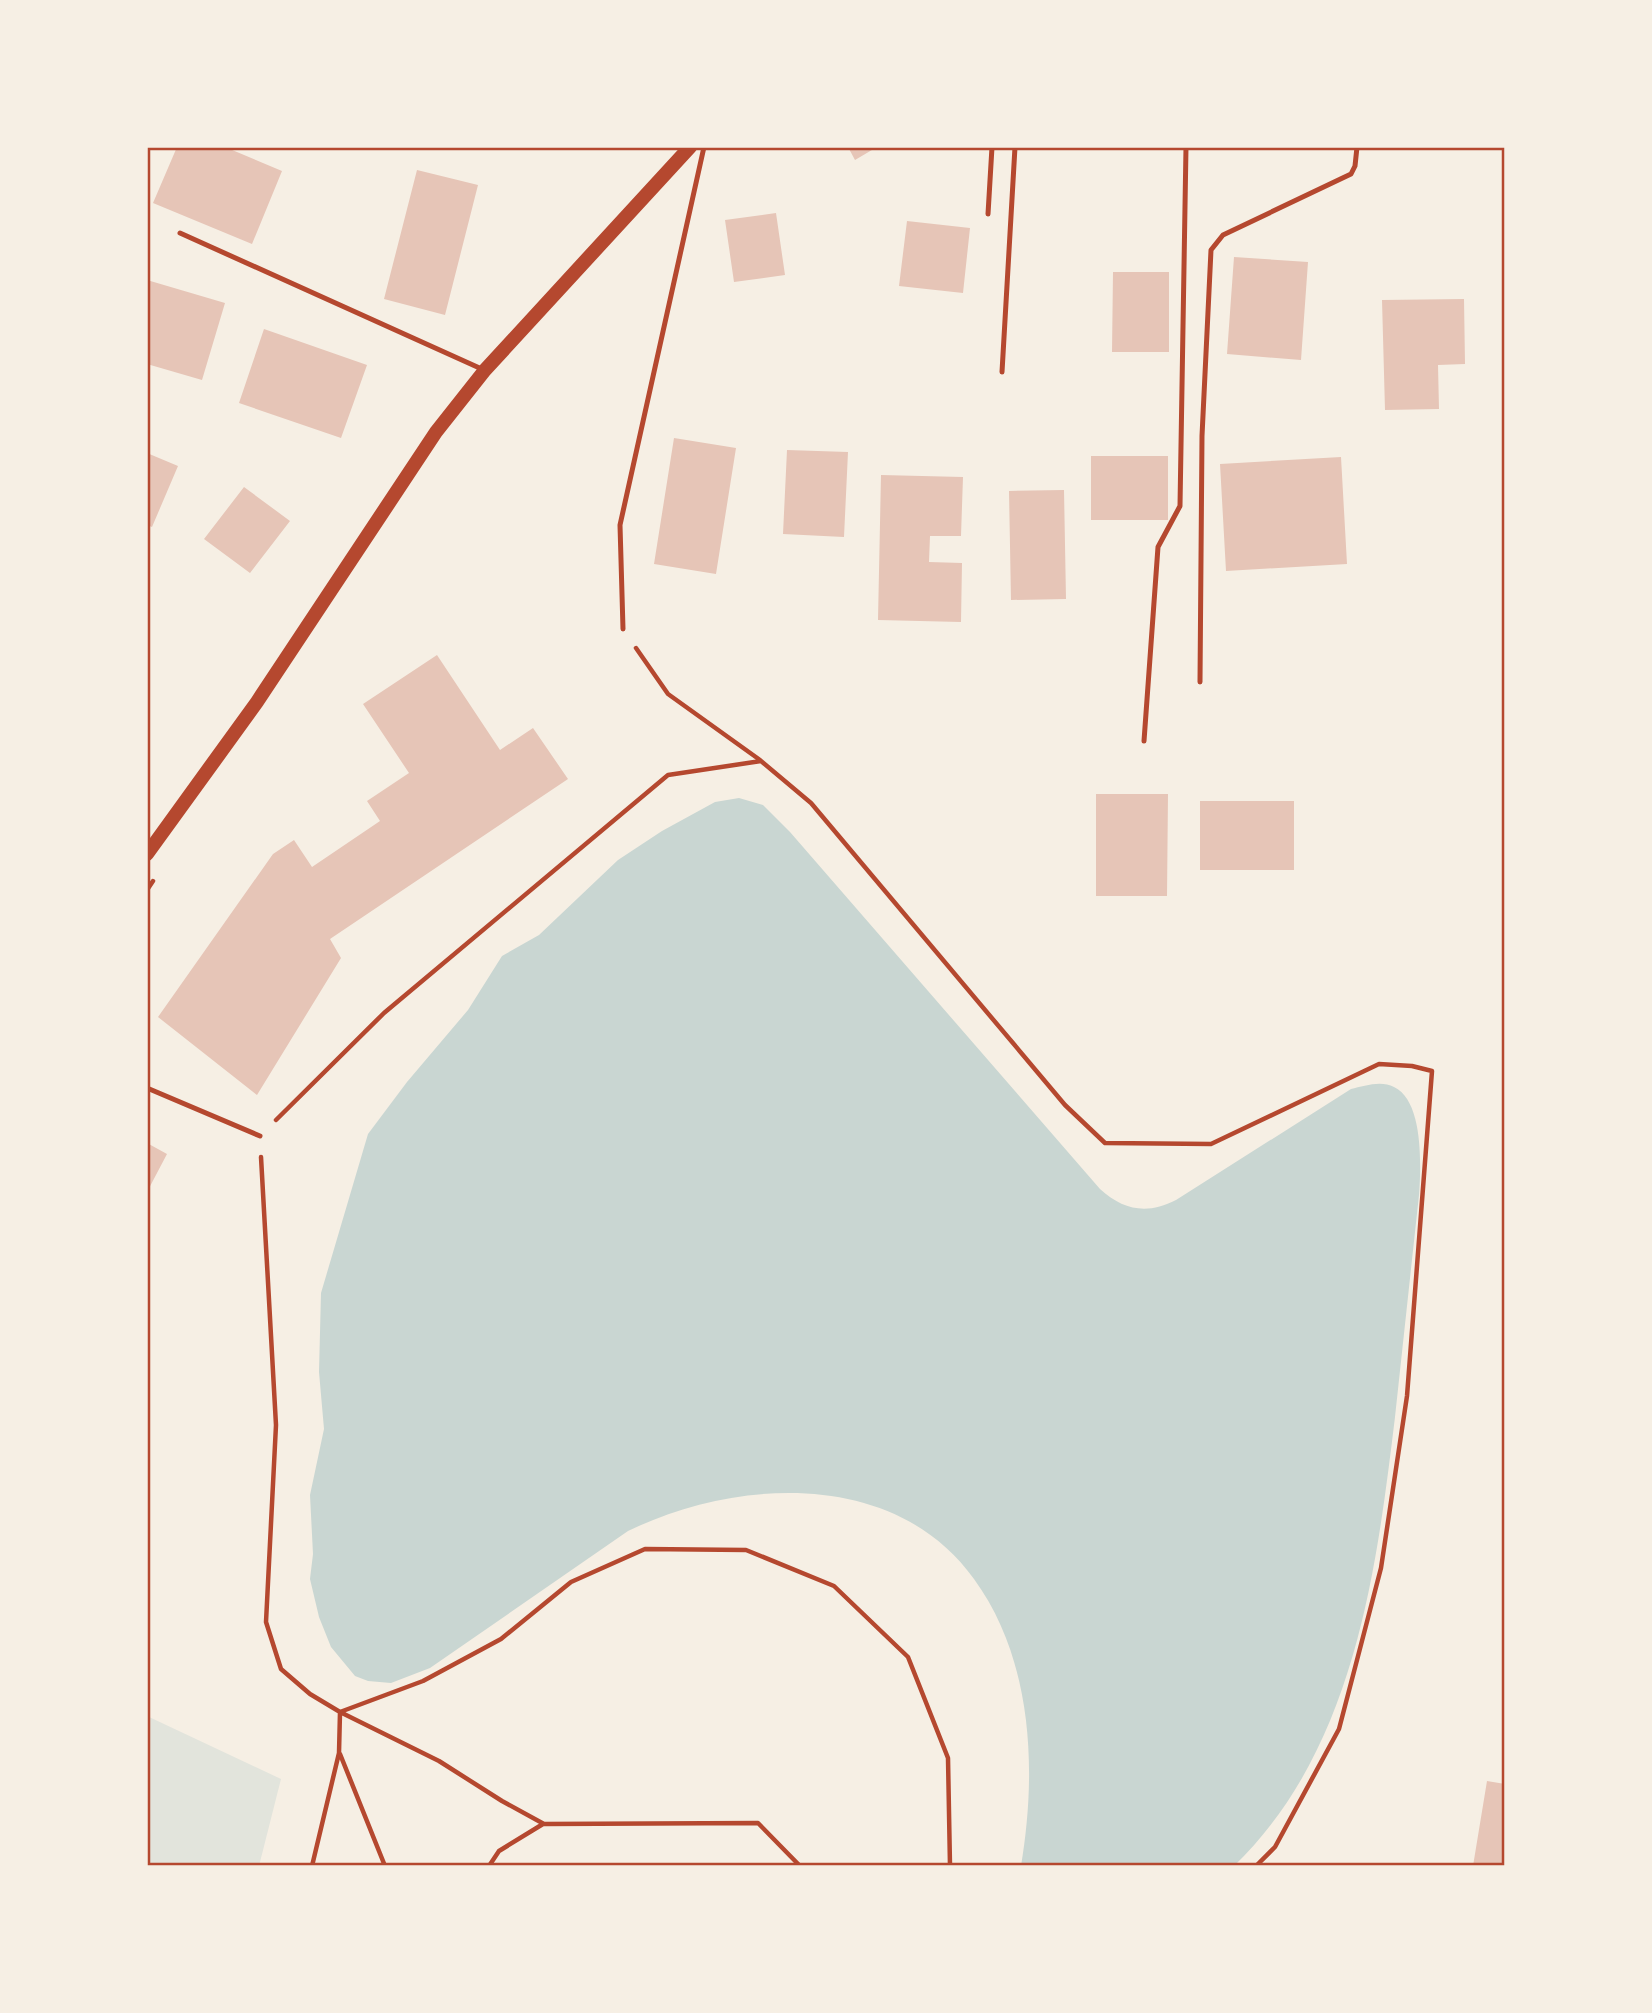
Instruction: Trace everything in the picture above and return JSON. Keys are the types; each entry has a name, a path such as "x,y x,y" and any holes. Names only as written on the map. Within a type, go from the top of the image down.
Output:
{"main road":[{"path":"147,854 257,702 436,432 485,370 690,147"}],"lane":[{"path":"623,629 620,525 704,147"},
{"path":"988,214 992,147"},
{"path":"1002,372 1015,147"},
{"path":"1144,741 1158,547 1180,506 1186,147"},
{"path":"1200,682 1202,436 1211,250 1223,235 1351,174 1355,166 1357,147"},
{"path":"180,233 485,370"},
{"path":"147,1088 260,1136"}],"path":[{"path":"623,629 668,694 761,761 811,803 1065,1105 1105,1143 1211,1144 1379,1064 1412,1066 1432,1071 1407,1396 1381,1568 1339,1729 1275,1847 1256,1866"},
{"path":"544,1824 439,1761 341,1712 310,1693 281,1669 266,1622 276,1425 260,1136 384,1013 668,775 761,761"},
{"path":"147,890 155,879"},
{"path":"341,1712 423,1681 501,1639 571,1582 645,1549 746,1550 834,1586 908,1657 948,1758 950,1866"},
{"path":"312,1866 339,1753 341,1712"},
{"path":"339,1753 386,1866"},
{"path":"489,1866 499,1851 544,1824 758,1823 800,1866"}],"shaded area":[{"path":"739,798 763,805 790,832 1100,1189 1118,1202 1145,1209 1176,1200 1351,1089 1372,1084 1389,1085 1404,1095 1411,1106 1416,1120 1420,1153 1419,1195 1388,1477 1367,1597 1352,1657 1333,1714 1307,1769 1275,1820 1234,1866 1021,1866 1029,1792 1026,1717 1019,1680 994,1611 974,1579 941,1543 902,1518 859,1501 812,1494 765,1494 717,1501 671,1513 628,1531 430,1668 391,1683 368,1681 355,1676 331,1647 319,1617 310,1579 313,1554 310,1495 324,1429 319,1372 321,1293 368,1134 407,1082 468,1010 502,956 539,935 618,860 662,831 715,802"},
{"path":"147,1716 281,1779 259,1866 147,1866"}],"building":[{"path":"177,147 225,147 282,171 252,244 153,203"},
{"path":"848,147 877,147 855,160"},
{"path":"417,170 478,185 445,315 384,299"},
{"path":"776,213 785,275 734,282 725,220"},
{"path":"907,221 970,228 963,293 899,286"},
{"path":"1234,257 1308,262 1301,360 1227,354"},
{"path":"1113,272 1169,272 1169,352 1112,352"},
{"path":"147,280 225,303 202,380 147,364"},
{"path":"1464,299 1465,364 1438,365 1439,409 1385,410 1382,300"},
{"path":"264,329 367,365 341,438 239,403"},
{"path":"674,438 736,448 716,574 654,564"},
{"path":"787,450 848,452 844,537 783,534"},
{"path":"147,453 178,466 152,527 147,525"},
{"path":"1091,456 1168,456 1168,520 1091,520"},
{"path":"1341,457 1347,564 1226,571 1220,464"},
{"path":"881,475 963,477 961,536 930,536 929,562 962,563 961,622 878,620"},
{"path":"244,487 290,521 250,573 204,539"},
{"path":"1064,490 1066,599 1011,600 1009,491"},
{"path":"437,655 500,750 533,728 568,779 330,939 341,958 257,1095 158,1017 273,854 294,840 312,867 380,821 367,801 409,773 363,704"},
{"path":"1096,794 1168,794 1167,896 1096,896"},
{"path":"1200,801 1294,801 1294,870 1200,870"},
{"path":"147,1143 167,1154 147,1192"},
{"path":"1487,1781 1505,1784 1505,1866 1473,1866"}]}
